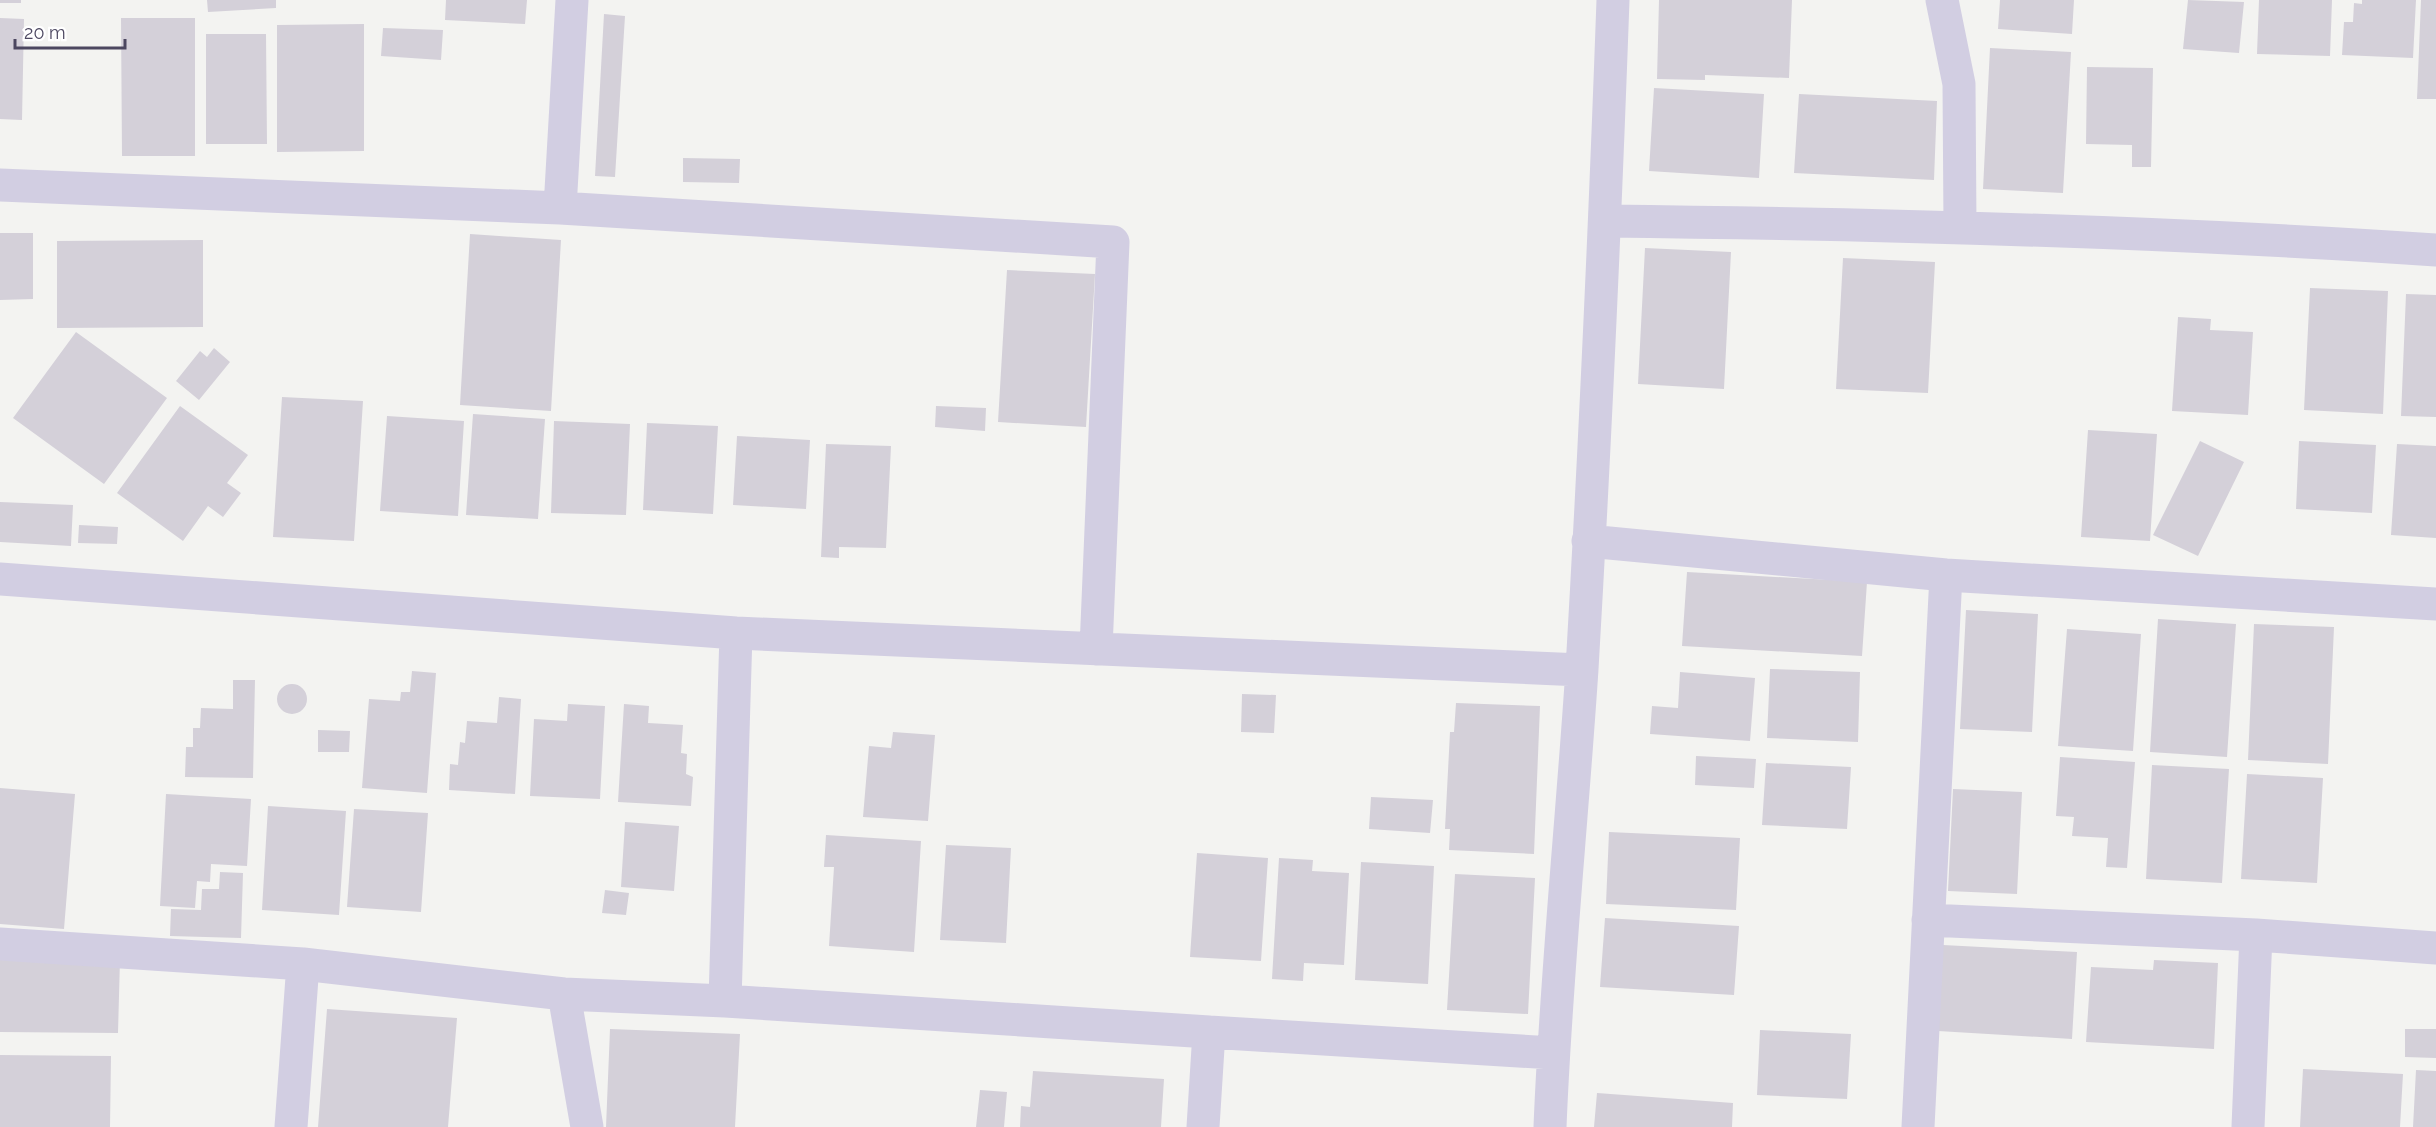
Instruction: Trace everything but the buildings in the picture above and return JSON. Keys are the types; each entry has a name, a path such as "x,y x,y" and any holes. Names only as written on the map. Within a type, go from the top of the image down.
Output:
{"street":[{"path":"560,208 572,0"},
{"path":"1550,1127 1553,1053 1581,670 1605,221 1613,0"},
{"path":"1942,0 1959,84 1960,226"},
{"path":"0,185 560,208 1113,242 1096,649"},
{"path":"1605,221 1960,226 2255,237 2436,250"},
{"path":"1588,541 1946,575 2436,604"},
{"path":"1917,1127 1946,575"},
{"path":"0,579 736,633 1581,670"},
{"path":"725,1001 736,633"},
{"path":"1928,920 2256,935 2436,948"},
{"path":"2248,1127 2256,935"},
{"path":"0,944 303,964 564,994 725,1001 1553,1053"},
{"path":"291,1127 303,964"},
{"path":"564,994 587,1127"},
{"path":"1203,1127 1209,1032"}]}
